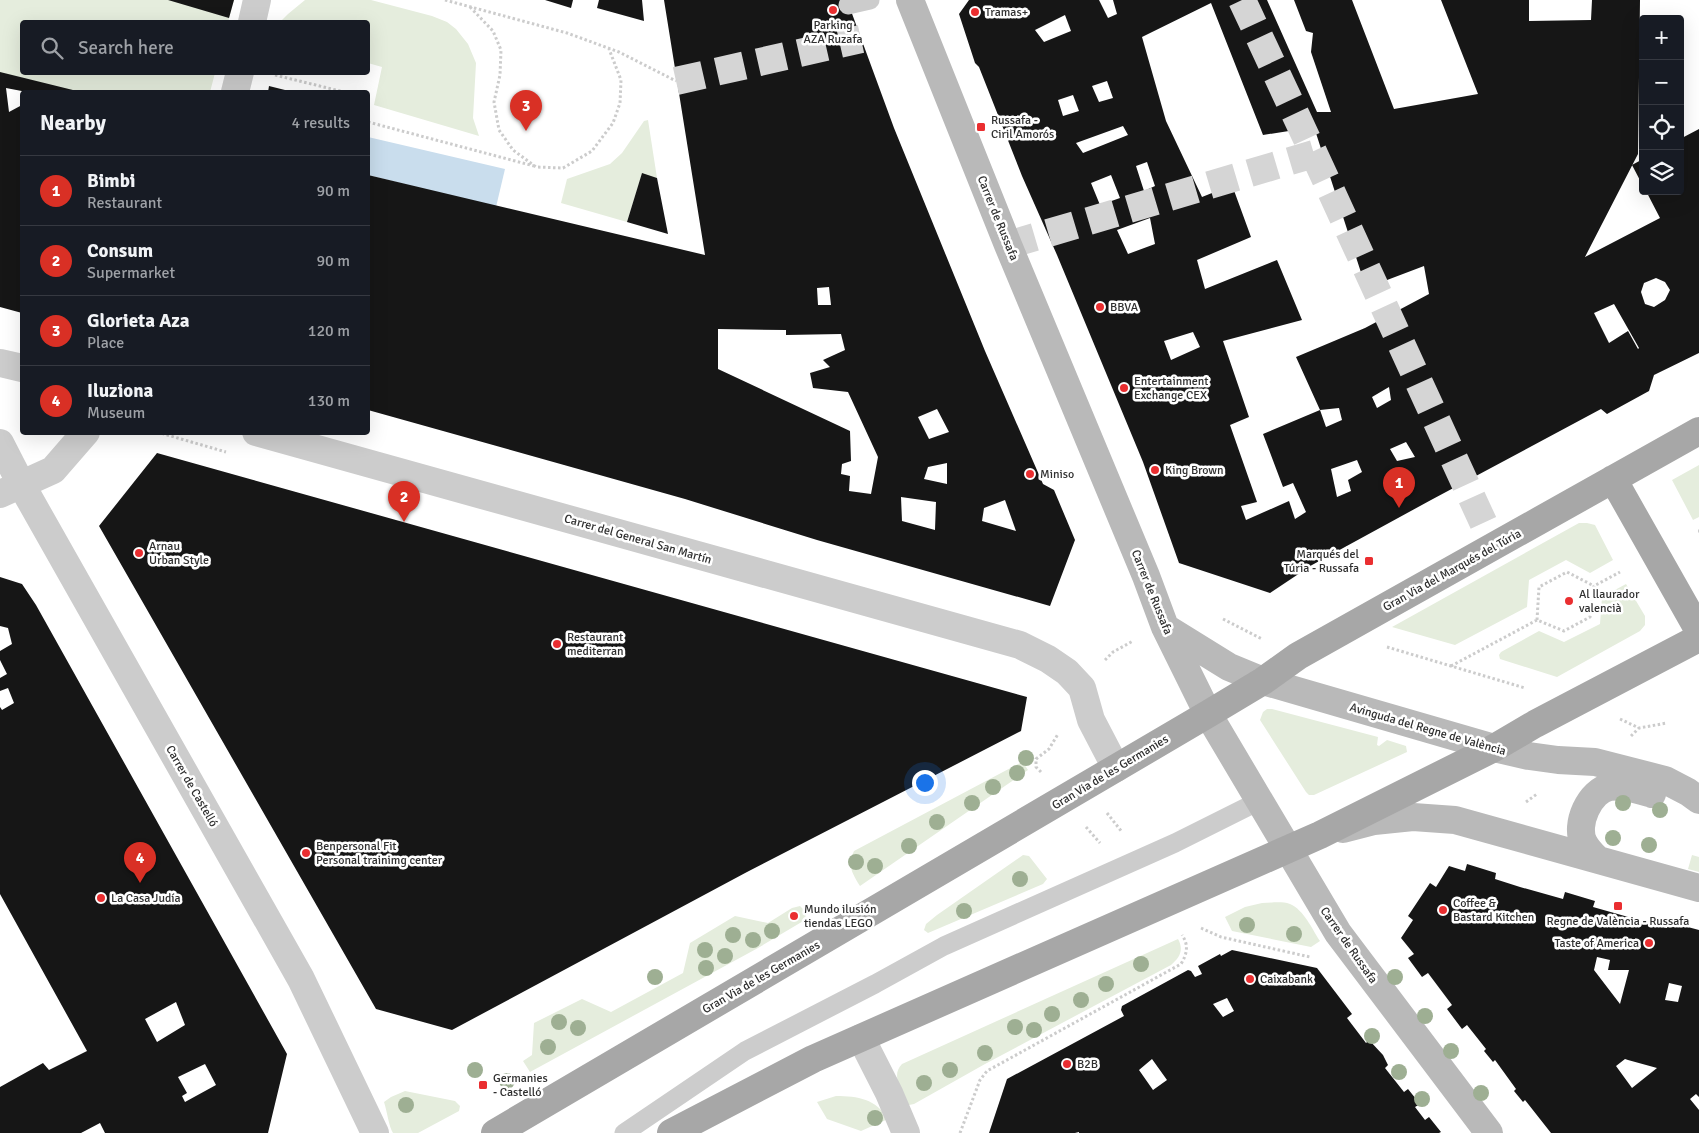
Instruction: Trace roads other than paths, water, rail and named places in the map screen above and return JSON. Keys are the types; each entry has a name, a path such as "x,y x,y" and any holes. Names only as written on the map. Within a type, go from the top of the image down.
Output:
{"main road":[{"name":"Gran Via del Marqués del Túria","path":"1208,714 1263,681 1298,656 1699,431"},
{"path":"1613,479 1699,631"},
{"path":"671,1133 812,1060 1142,915 1320,834 1494,748 1542,720 1699,638"},
{"name":"Gran Via de les Germanies","path":"495,1133 1208,714"}],"street":[{"path":"252,20 256,0"},
{"name":"Carrer de Russafa","path":"910,0 1008,245 1146,576 1165,627 1208,714 1338,933 1489,1133"},
{"path":"236,90 239,75"},
{"path":"0,362 20,367"},
{"path":"10,489 54,470 83,435"},
{"name":"Carrer del General San Martín","path":"267,435 1020,645 1048,658 1068,672 1082,688 1091,720 1116,768"},
{"name":"Carrer de Castelló","path":"0,443 10,489 301,979 375,1133"},
{"name":"Avinguda del Regne de València","path":"1165,627 1229,667 1263,681 1494,748 1558,760 1589,761 1665,780 1699,800"},
{"path":"1596,858 1583,842 1581,824 1585,810 1594,796 1609,787 1630,788 1699,808"},
{"path":"1320,834 1374,821 1413,817 1455,820 1699,888"},
{"path":"862,1038 906,1133"}],"lane":[{"path":"848,5 870,0"},
{"path":"624,1133 744,1051 875,984 944,946 1159,850 1259,801"}],"water":[{"path":"370,137 505,169 496,207 370,176"}],"tunnel":[{"path":"1008,245 1314,154 1242,0"},
{"path":"676,81 861,39"},
{"path":"1314,154 1494,546"}],"place":[{"name":"Parking AZA Ruzafa","path":"833,10"},
{"name":"Tramas+","path":"975,12"},
{"name":"Russafa - Ciril Amorós","path":"981,127"},
{"name":"Glorieta Aza","path":"526,131"},
{"name":"BBVA","path":"1100,307"},
{"name":"Entertainment Exchange CEX","path":"1124,388"},
{"name":"King Brown","path":"1155,470"},
{"name":"Miniso","path":"1030,474"},
{"name":"Bimbi","path":"1399,508"},
{"name":"Consum","path":"404,522"},
{"name":"Arnau Urban Style","path":"139,553"},
{"name":"Marqués del Túria - Russafa","path":"1369,561"},
{"name":"Al llaurador valencià","path":"1569,601"},
{"name":"Restaurant mediterran","path":"557,644"},
{"name":"Benpersonal Fit Personal trainimg center","path":"306,853"},
{"name":"Iluziona","path":"140,883"},
{"name":"La Casa Judía","path":"101,898"},
{"name":"Regne de València - Russafa","path":"1618,906"},
{"name":"Coffee & Bastard Kitchen","path":"1443,910"},
{"name":"Mundo ilusión tiendas LEGO","path":"794,916"},
{"name":"Taste of America","path":"1649,943"},
{"name":"Caixabank","path":"1250,979"},
{"name":"B2B","path":"1067,1064"},
{"name":"Germanies - Castelló","path":"483,1085"}]}
